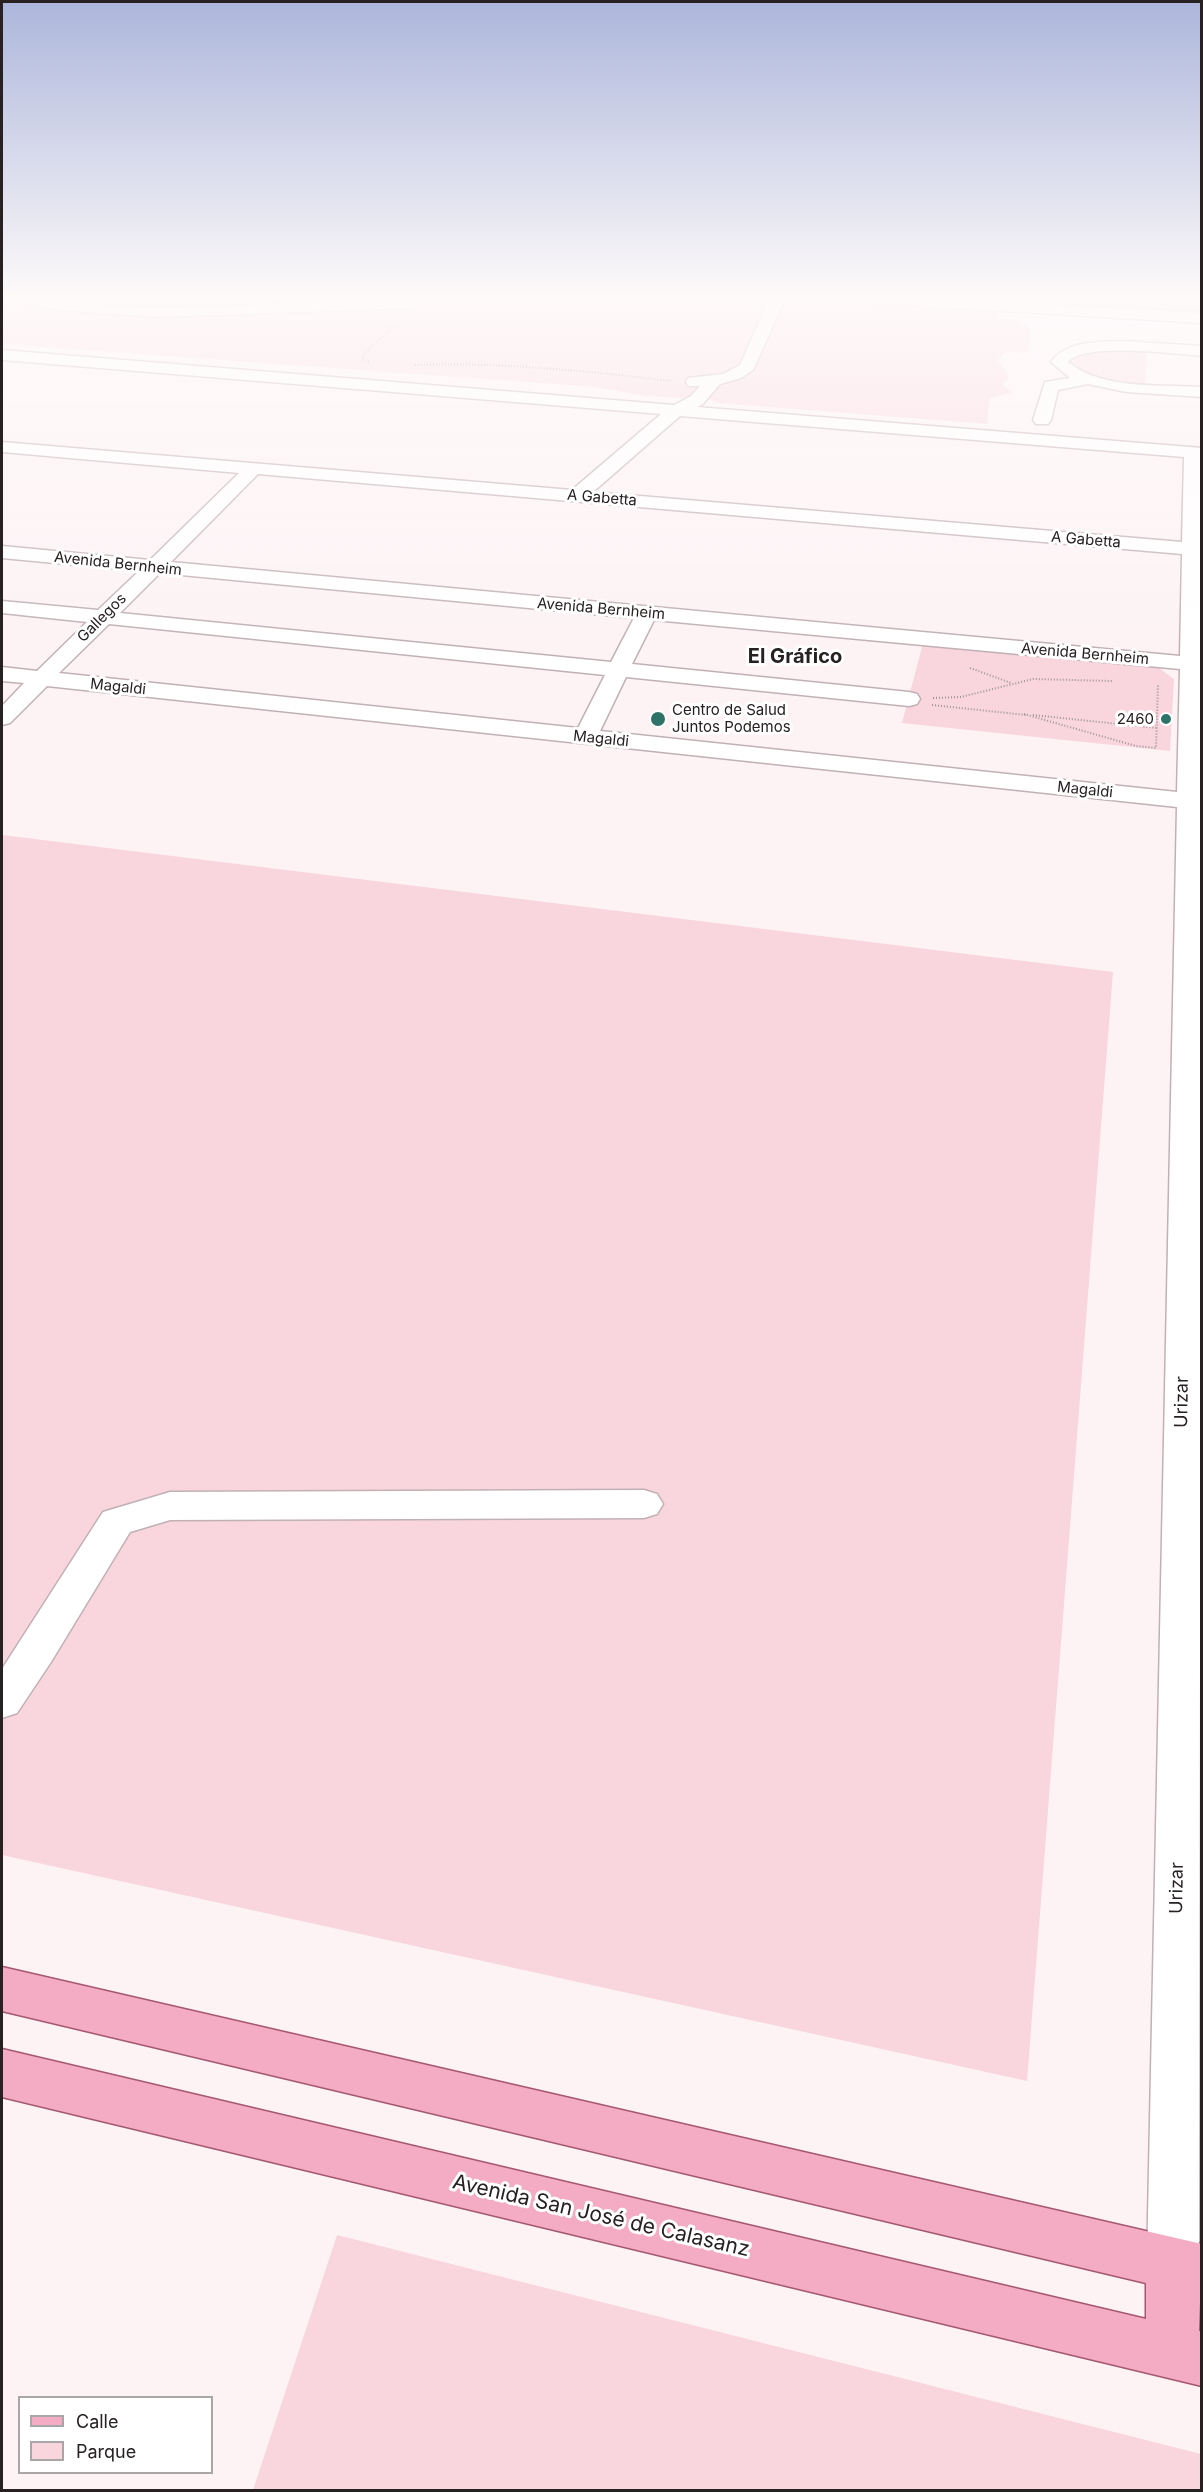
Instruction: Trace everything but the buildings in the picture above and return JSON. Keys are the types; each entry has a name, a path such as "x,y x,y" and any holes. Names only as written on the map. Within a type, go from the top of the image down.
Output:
{"main road":[{"path":"2,1989 1187,2267"},
{"name":"Avenida San José de Calasanz","path":"2,2073 1186,2356"},
{"name":"Urizar","path":"1186,2356 1187,2267"}],"street":[{"path":"577,496 672,413"},
{"path":"704,413 1197,452"},
{"path":"1042,420 1044,413"},
{"name":"A Gabetta","path":"2,447 1197,549"},
{"name":"Urizar","path":"1187,2267 1197,452"},
{"name":"Gallegos","path":"2,718 254,468"},
{"name":"Avenida Bernheim","path":"2,552 153,568 1196,664"},
{"path":"2,607 909,699"},
{"path":"585,737 647,613"},
{"name":"Magaldi","path":"2,674 1195,802"},
{"path":"2,1701 37,1650 117,1522 170,1506 644,1504"}],"path":[{"path":"909,699 972,696 1011,683 1032,679 1113,681"},
{"path":"1024,714 1136,746 1156,748 1159,683"},
{"path":"909,699 918,704 1157,728"}],"green space":[{"path":"850,413 988,413 987,424"},
{"path":"923,643 1159,668 1174,679 1170,751 902,723"},
{"path":"2,835 1113,972 1027,2081 2,1855"},
{"path":"337,2235 1201,2454 1201,2490 253,2490"}],"place":[{"name":"Centro de Salud Juntos Podemos","path":"658,719"},
{"name":"2460","path":"1166,719"}],"district":[{"name":"El Gráfico","path":"795,657"}]}
